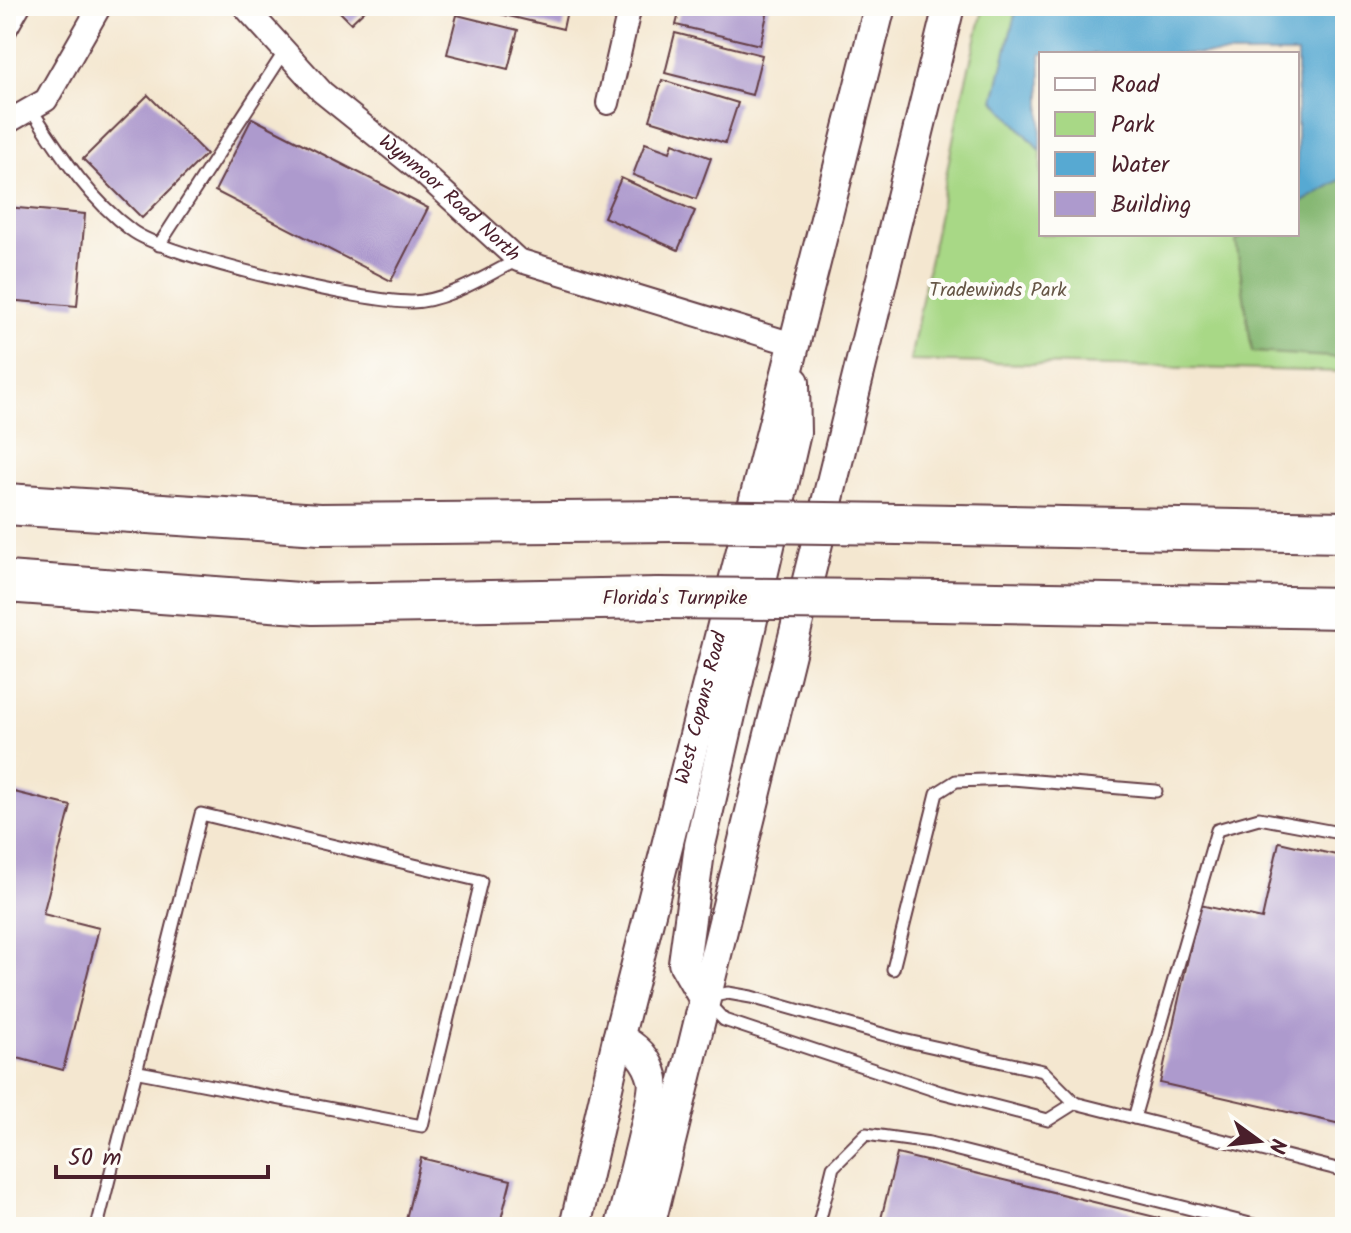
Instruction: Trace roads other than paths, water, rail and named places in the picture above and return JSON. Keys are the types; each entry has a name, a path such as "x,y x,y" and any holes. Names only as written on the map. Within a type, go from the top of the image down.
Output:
{"highway":[{"path":"6,504 320,524 676,521 1345,532"},
{"name":"Florida's Turnpike","path":"6,582 313,604 658,598 1345,608"}],"main road":[{"name":"West Copans Road","path":"575,1227 618,1039 880,6"},
{"path":"649,1227 949,6"},
{"path":"704,998 684,963 700,845 795,433 793,344"},
{"path":"618,1039 630,1043 645,1059 654,1083 621,1227"}],"street":[{"path":"6,123 46,100 100,6"},
{"name":"Wynmoor Road North","path":"244,6 322,92 425,175 518,260 793,344"},
{"path":"608,103 630,6"}],"lane":[{"path":"6,39 25,6"},
{"path":"159,245 285,51"},
{"path":"31,109 74,175 132,231 159,245 371,299 414,302 447,294 518,260"},
{"path":"893,969 937,793 956,781 1012,779 1156,791"},
{"path":"97,1227 139,1072 201,814 481,881 422,1126 139,1072"},
{"path":"1134,1118 1217,830 1259,818 1345,834"},
{"path":"704,998 728,993 751,997 903,1040 1043,1071 1075,1103 1345,1171"},
{"path":"704,998 724,1020 940,1092 1048,1120 1075,1103"},
{"path":"818,1227 833,1167 866,1134 930,1143 1262,1227"}],"water":[{"path":"1017,6 1345,6 1345,177 1299,204 1299,52 1039,52 1039,149 994,100"}],"park label":[{"name":"Tradewinds Park","path":"998,291"}]}
